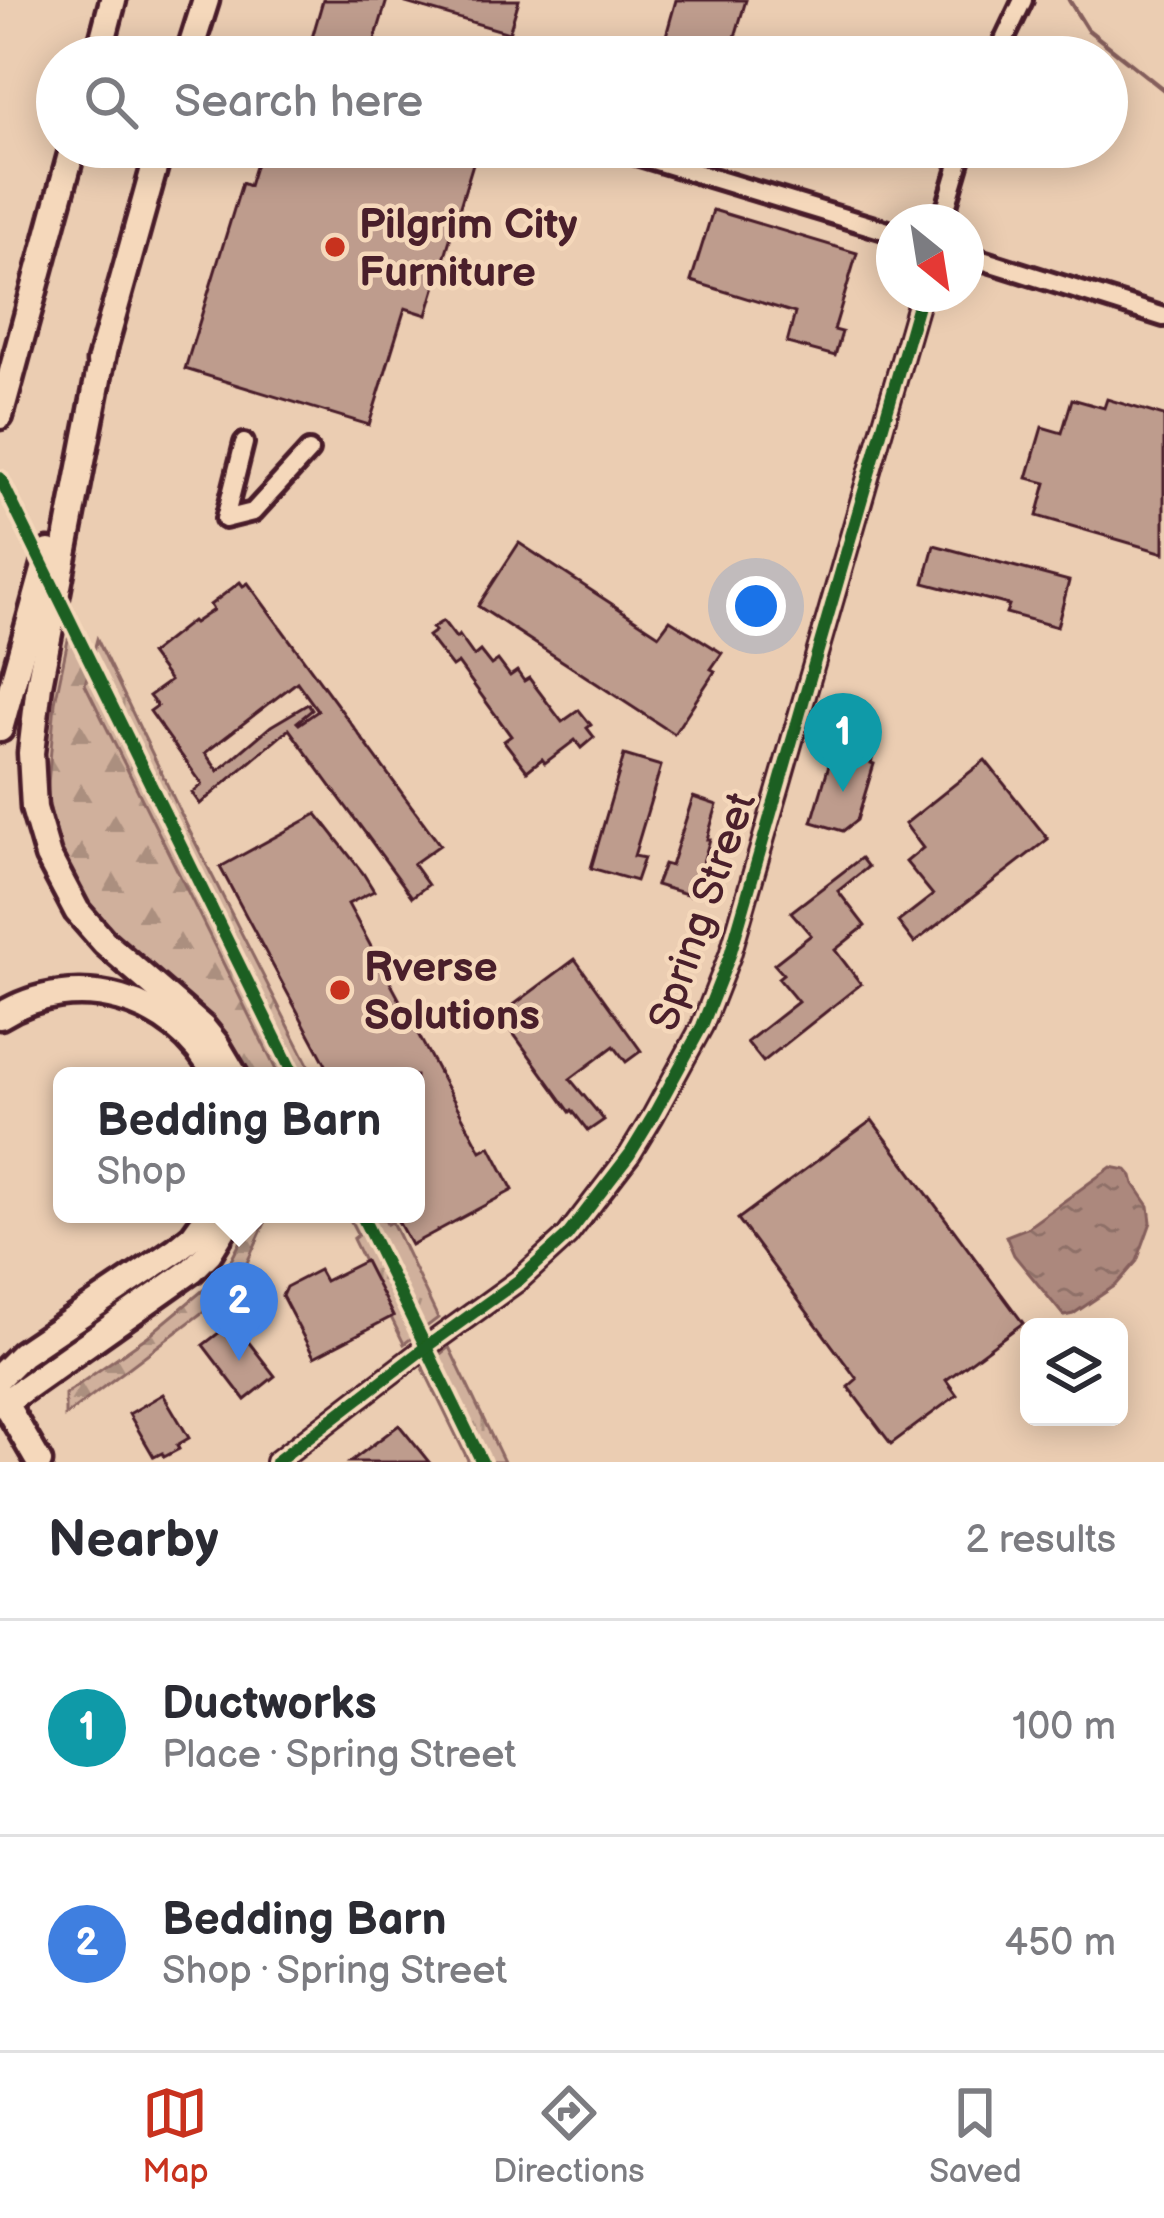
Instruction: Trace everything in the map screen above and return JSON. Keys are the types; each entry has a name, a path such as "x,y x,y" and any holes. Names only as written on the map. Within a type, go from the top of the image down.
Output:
{"highway":[{"path":"104,36 113,0"},
{"path":"195,36 206,0"},
{"path":"2,409 67,168"},
{"path":"154,168 104,348 63,523 33,721 32,782 40,833 77,911 105,943 203,1028 230,1067"},
{"path":"0,729 63,523"},
{"path":"0,1016 53,994 125,999 161,1015 210,1067"},
{"path":"0,1376 22,1354 176,1250 202,1223"},
{"path":"39,1462 2,1398 192,1270 228,1223"}],"street":[{"path":"1006,36 1022,0"},
{"path":"679,168 876,228"},
{"path":"947,204 958,168"},
{"path":"984,261 1164,317"},
{"name":"Spring Street","path":"276,1462 519,1280 567,1236 630,1154 682,1065 730,955 916,312"},
{"path":"244,443 225,519 253,512 309,451"}],"green space":[{"path":"69,635 276,1067 234,1067 118,940 62,862 47,796 55,702"},
{"path":"97,639 309,1067 275,1067 85,684"},
{"path":"250,1223 265,1223 236,1287 65,1416 65,1394 148,1336 225,1272"},
{"path":"352,1223 392,1223 438,1318 404,1344 353,1239 358,1235"},
{"path":"449,1347 504,1462 469,1462 423,1368"}],"water":[{"path":"1111,1167 1132,1176 1149,1206 1151,1222 1137,1261 1116,1285 1064,1316 1014,1255 1006,1236 1027,1228"}],"building":[{"path":"323,0 387,0 376,36 313,36"},
{"path":"407,0 519,0 509,33"},
{"path":"676,0 746,0 735,36 666,36"},
{"name":"Pilgrim City Furniture","path":"255,168 472,168 427,315 405,308 369,425 185,369 242,183 249,186"},
{"path":"713,210 857,253 834,330 842,332 835,356 787,343 795,313 691,281"},
{"path":"1072,399 1104,408 1107,399 1164,416 1164,553 1037,516 1046,483 1027,478 1042,427 1062,433"},
{"path":"519,543 659,635 670,620 722,653 674,734 478,606"},
{"path":"934,545 1069,581 1057,627 1006,613 1009,605 924,583"},
{"path":"240,582 248,583 440,845 413,864 428,885 412,897 289,729 200,804 192,793 202,784 150,711 157,706 149,696 170,681 150,654 213,610 210,605","holes":["297,682 318,711 299,724 312,710 308,704 271,726 218,771 205,753"]},
{"path":"443,621 474,656 480,651 491,665 498,660 510,676 517,671 524,681 529,678 562,722 579,710 594,737 581,748 575,740 527,771 504,741 511,736 458,663 452,667 428,636"},
{"path":"838,734 876,746 857,820 843,831 812,822"},
{"path":"624,755 661,766 634,856 644,858 636,881 591,868"},
{"path":"985,760 1048,839 914,943 898,922 933,895 906,862 923,848 905,824"},
{"path":"693,797 717,805 693,896 656,885 664,864 671,866"},
{"name":"Rverse Solutions","path":"317,814 374,891 348,904 481,1151 490,1146 513,1190 411,1245 399,1223 425,1223 425,1067 327,1067 220,867"},
{"path":"861,858 868,867 838,891 865,926 835,950 861,984 763,1062 747,1042 798,1002 778,978 783,974 774,964 811,935 791,912"},
{"path":"575,959 641,1051 626,1062 614,1046 570,1079 604,1120 588,1131 500,1015"},
{"path":"872,1120 1020,1319 1020,1325 946,1380 957,1395 891,1444 848,1387 857,1379 738,1219"},
{"path":"365,1261 393,1316 314,1357 282,1296 286,1287 319,1270 325,1281"},
{"path":"233,1322 275,1376 245,1400 203,1345"},
{"path":"163,1394 189,1438 177,1445 179,1449 154,1457 129,1414"},
{"path":"399,1425 429,1462 350,1462"}],"waterway":[{"path":"1069,0 1096,36"},
{"path":"1128,61 1164,90"}],"cycle path":[{"path":"276,1462 519,1280 567,1236 653,1116 702,1026 730,955 916,312"},
{"path":"0,478 290,1067"},
{"path":"365,1223 482,1462"}],"place":[{"name":"Pilgrim City Furniture","path":"335,247"},
{"name":"Ductworks","path":"843,792"},
{"name":"Rverse Solutions","path":"340,990"},
{"name":"Bedding Barn","path":"239,1361"}]}
